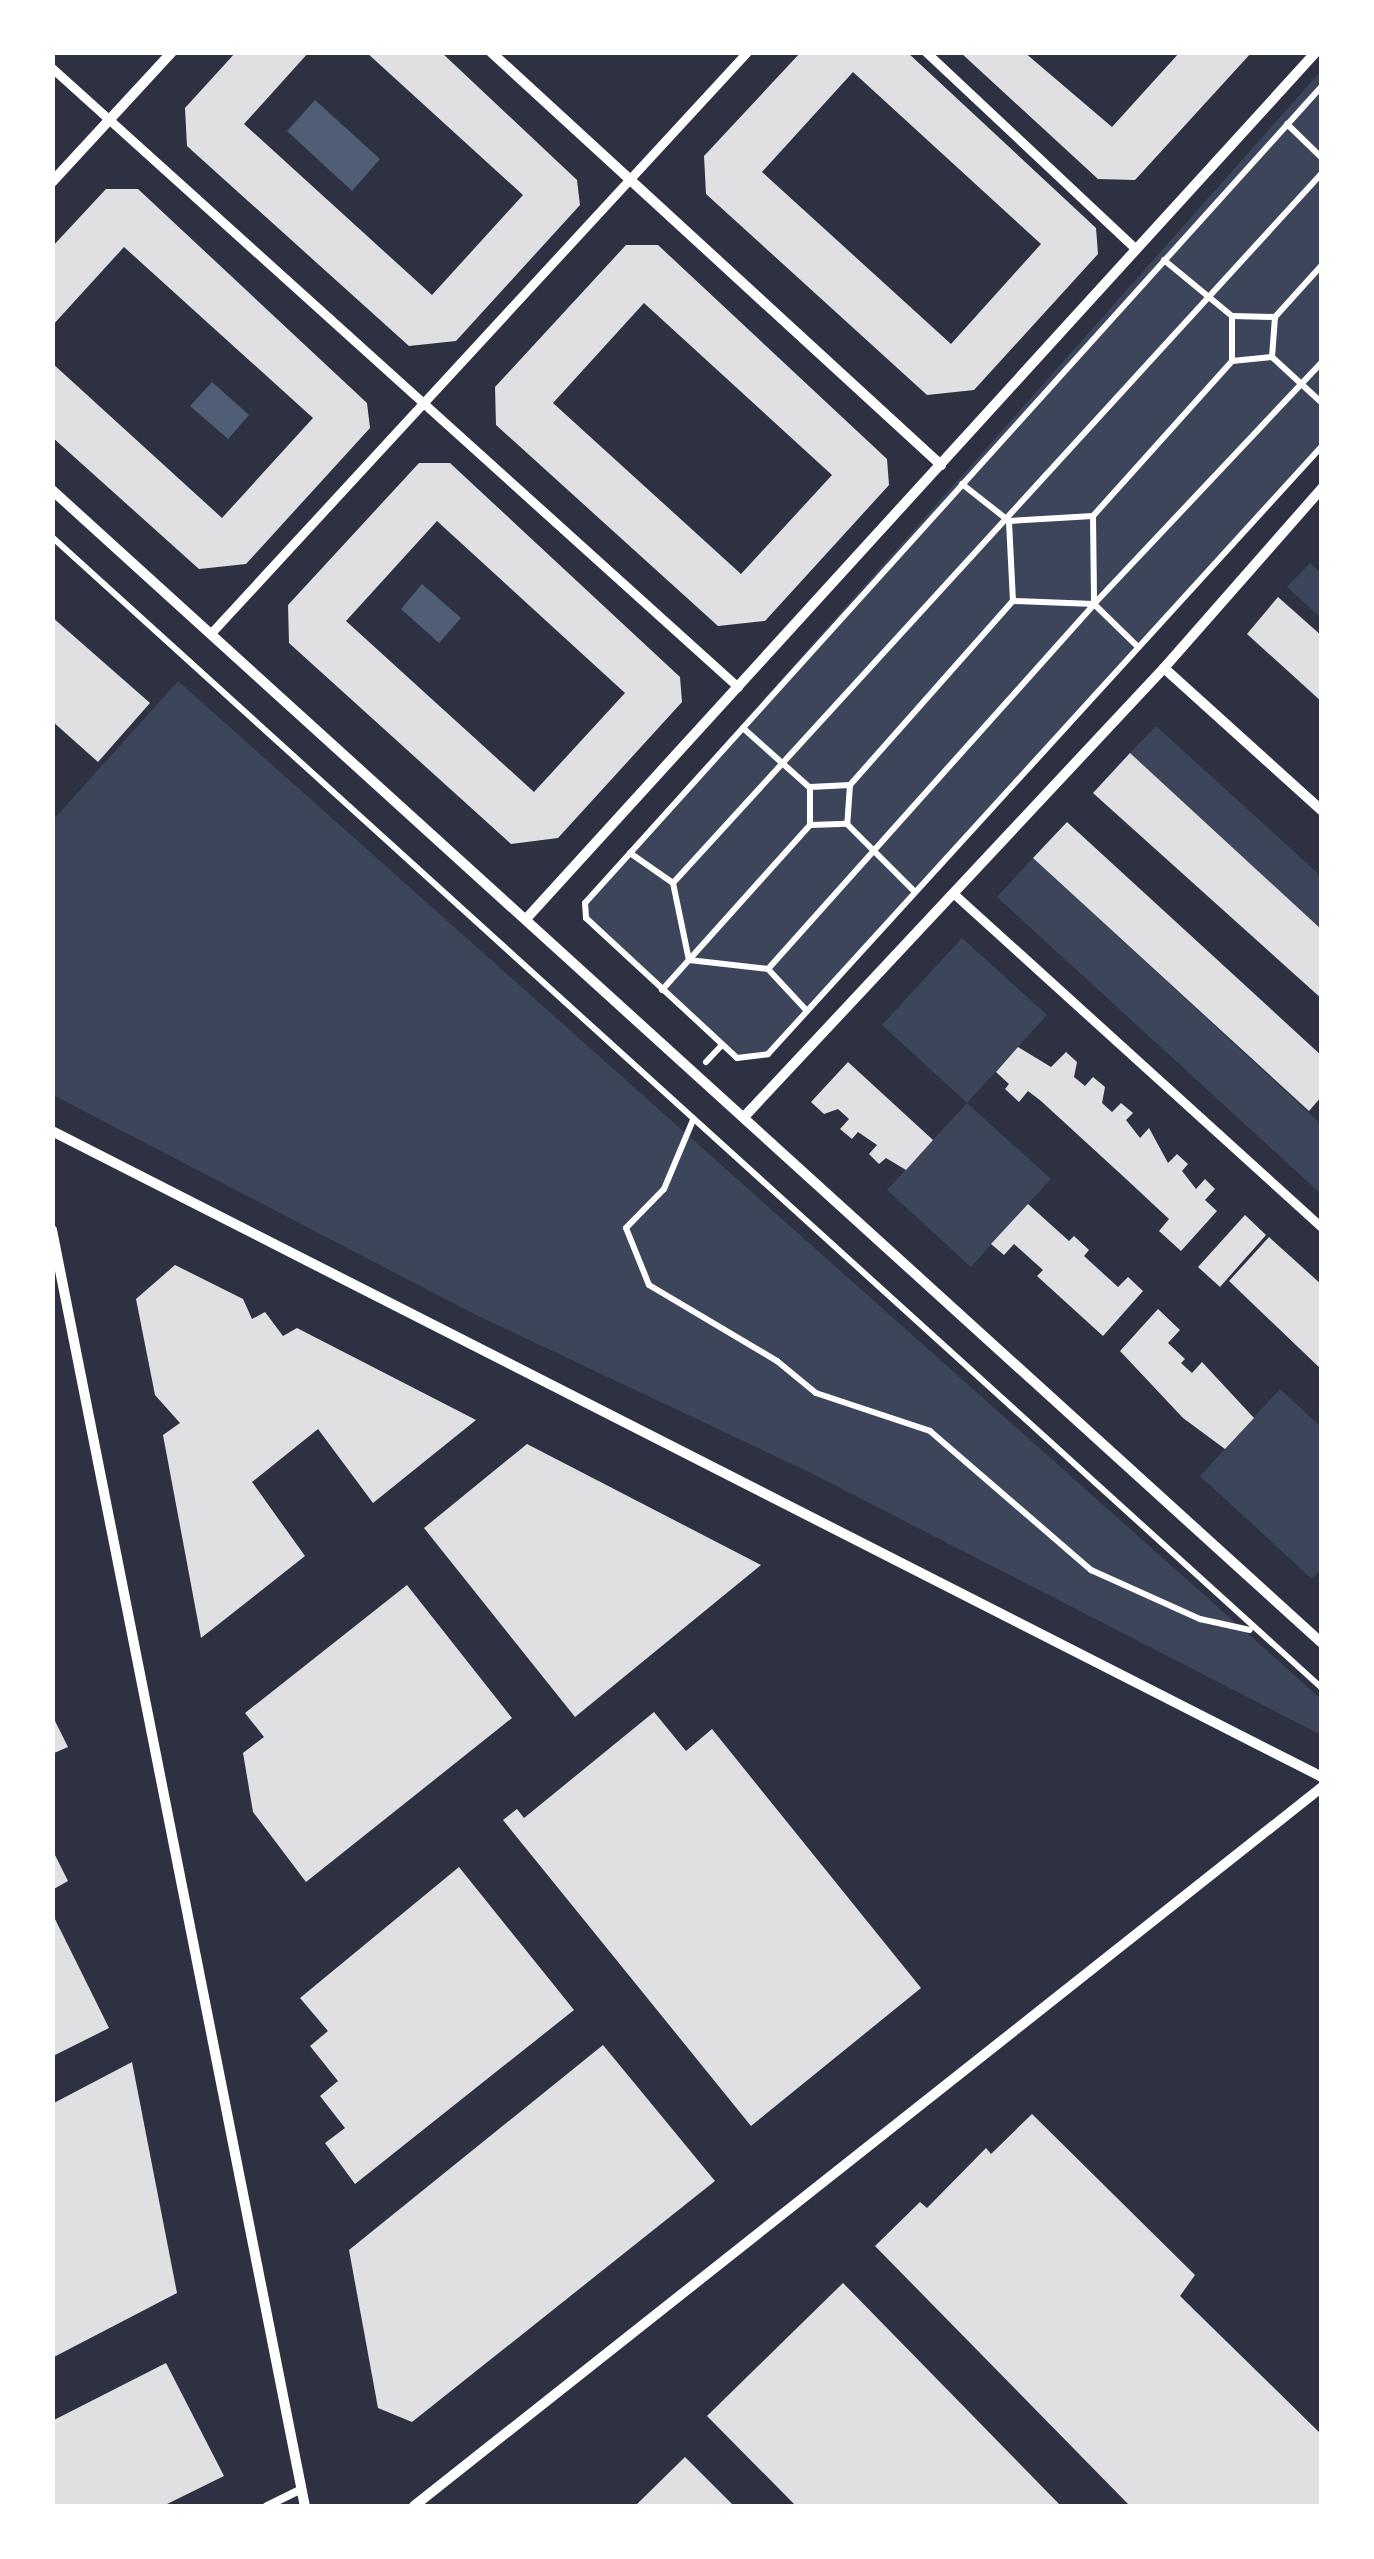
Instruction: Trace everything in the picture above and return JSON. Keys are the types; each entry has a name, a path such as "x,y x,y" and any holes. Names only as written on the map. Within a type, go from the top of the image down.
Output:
{"street":[{"path":"52,182 172,52"},
{"path":"491,52 941,465"},
{"path":"212,632 747,52"},
{"path":"926,52 1136,249"},
{"path":"526,919 1316,52"},
{"path":"52,68 420,407 738,687"},
{"path":"744,1116 1164,668 1322,488"},
{"path":"52,490 1322,1642"},
{"path":"1164,668 1322,812"},
{"path":"953,893 1322,1228"},
{"path":"52,1131 1322,1777"},
{"path":"52,1230 306,2506"},
{"path":"414,2506 1322,1787"}],"lane":[{"path":"267,2506 302,2489"}],"path":[{"path":"1322,86 585,903 586,918 662,990 746,1061 768,1054 1322,446"},
{"path":"1287,124 1322,158"},
{"path":"673,883 1010,520 1322,173"},
{"path":"1164,260 1232,316 1275,318"},
{"path":"1272,357 1275,318 1322,265"},
{"path":"1094,604 1093,516 1232,361 1232,316"},
{"path":"1232,361 1272,357 1322,403"},
{"path":"768,970 1094,604 1322,362"},
{"path":"962,484 1010,520 1093,516"},
{"path":"847,824 850,785 1013,601 1010,520"},
{"path":"52,537 1251,1630 1322,1688"},
{"path":"1013,601 1094,604 1137,646"},
{"path":"743,728 810,787 850,785"},
{"path":"662,990 810,825 810,787"},
{"path":"810,825 847,824 915,892"},
{"path":"630,853 673,883 689,960"},
{"path":"689,960 768,970 806,1011"},
{"path":"693,1120 664,1190 626,1228 648,1285 777,1361 816,1393 930,1432 1091,1570 1200,1619 1251,1630"}],"shaded area":[{"path":"1321,71 1321,452 763,1058 743,1058 588,922 588,897"},
{"path":"315,100 380,159 352,191 287,131"},
{"path":"212,382 249,415 228,439 190,406"},
{"path":"1310,563 1321,573 1321,618 1287,587"},
{"path":"422,584 461,618 439,643 401,609"},
{"path":"178,681 1321,1699 1321,1735 811,1473 476,1315 53,1095 53,820"},
{"path":"1156,726 1321,876 1321,930 1130,753"},
{"path":"1033,858 1321,1124 1321,1194 997,897"},
{"path":"962,938 1047,1015 967,1103 882,1025"},
{"path":"967,1103 1051,1179 971,1267 887,1190"},
{"path":"1280,1389 1321,1427 1321,1569 1312,1579 1200,1476"}],"building":[{"path":"236,52 309,52 244,124 432,295 523,195 366,52 441,52 577,180 580,205 456,341 409,346 187,146 185,108"},
{"path":"801,52 907,52 1096,228 1098,254 974,390 927,395 706,194 704,156","holes":["853,72 1041,244 951,344 762,172"]},
{"path":"960,52 1024,52 1112,127 1180,52 1252,52 1135,180 1098,179"},
{"path":"106,189 138,189 367,403 370,428 246,564 199,569 52,437 52,363 222,518 313,418 124,247 52,326 52,247"},
{"path":"626,245 658,245 887,459 889,485 765,621 718,626 496,425 495,387","holes":["644,303 832,475 741,574 553,403"]},
{"path":"419,463 450,463 680,677 682,702 558,838 511,844 289,643 288,605","holes":["437,521 625,693 534,792 346,621"]},
{"path":"1278,597 1322,636 1322,702 1247,634"},
{"path":"52,617 150,703 98,762 52,721"},
{"path":"1130,753 1322,930 1322,999 1093,793"},
{"path":"1067,822 1322,1056 1322,1096 1309,1111 1033,858"},
{"path":"1018,1047 1051,1067 1066,1052 1077,1062 1074,1077 1085,1086 1093,1077 1105,1087 1102,1103 1112,1112 1121,1103 1133,1113 1126,1120 1140,1138 1149,1128 1168,1163 1177,1154 1188,1164 1182,1171 1196,1189 1205,1179 1215,1189 1205,1200 1217,1211 1181,1251 1159,1231 1169,1219 1125,1178 1028,1091 1019,1102 1005,1089 1009,1084 996,1072"},
{"path":"848,1062 933,1140 906,1170 886,1158 879,1164 869,1154 877,1145 858,1132 852,1139 840,1129 849,1119 838,1109 824,1114 811,1102"},
{"path":"1028,1204 1069,1241 1074,1236 1089,1250 1084,1256 1118,1287 1128,1277 1143,1291 1103,1336 1037,1276 1043,1270 1014,1244 1004,1255 991,1244"},
{"path":"1245,1215 1266,1235 1220,1287 1198,1267"},
{"path":"1269,1237 1322,1285 1322,1370 1229,1281"},
{"path":"175,1265 243,1299 252,1319 265,1312 283,1336 297,1328 476,1420 373,1503 318,1429 252,1482 305,1556 201,1638 163,1435 180,1423 155,1395 136,1299"},
{"path":"1158,1309 1180,1330 1168,1343 1185,1359 1181,1363 1192,1373 1202,1362 1254,1418 1225,1449 1183,1418 1120,1351"},
{"path":"527,1444 761,1565 575,1717 424,1528"},
{"path":"407,1585 512,1718 306,1882 253,1812 243,1753 264,1737 245,1713"},
{"path":"654,1712 686,1751 712,1729 921,1988 751,2126 503,1820 517,1809 524,1818"},
{"path":"52,1715 68,1747 52,1754"},
{"path":"52,1849 68,1881 52,1890"},
{"path":"459,1867 574,2010 355,2184 325,2143 345,2128 320,2096 338,2081 310,2046 328,2031 300,1998"},
{"path":"53,1915 109,2028 53,2056"},
{"path":"603,2045 715,2181 412,2422 378,2408 349,2250"},
{"path":"132,2062 177,2293 52,2358 52,2104"},
{"path":"1032,2114 1195,2275 1180,2296 1322,2435 1322,2506 1130,2506 875,2246 920,2202 927,2208 986,2148 991,2154"},
{"path":"843,2283 1061,2506 796,2506 707,2416"},
{"path":"166,2363 224,2476 163,2506 52,2506 52,2421"},
{"path":"685,2457 734,2506 635,2506"}]}
